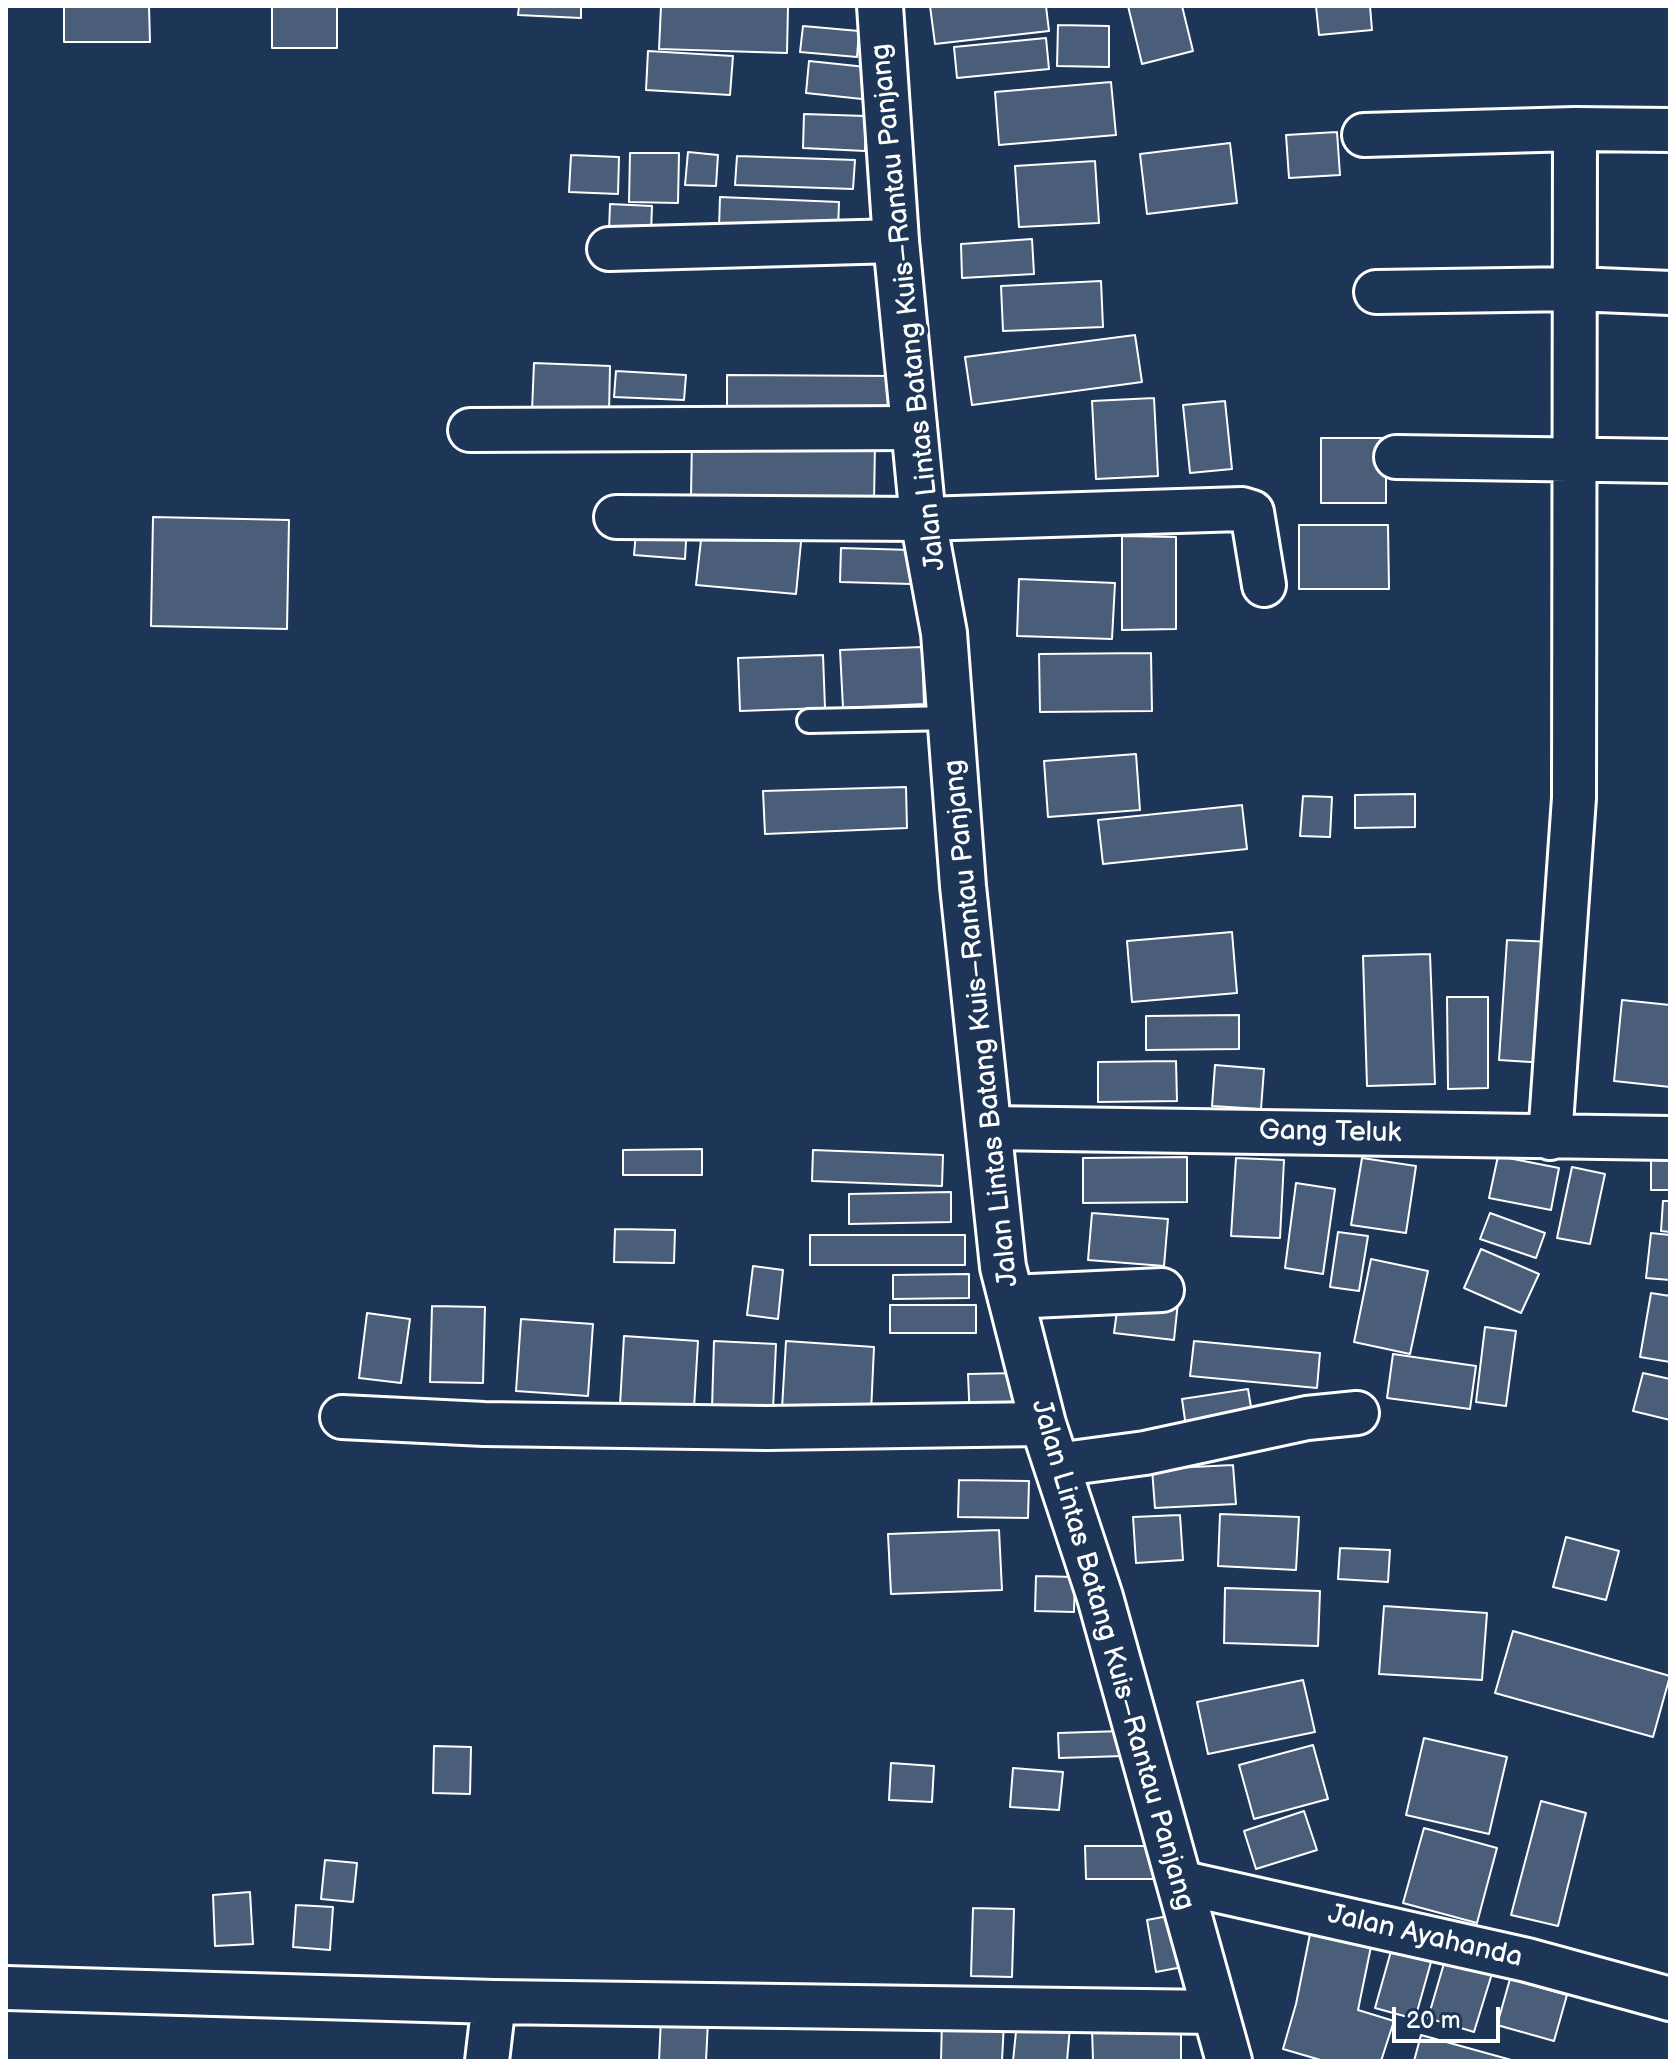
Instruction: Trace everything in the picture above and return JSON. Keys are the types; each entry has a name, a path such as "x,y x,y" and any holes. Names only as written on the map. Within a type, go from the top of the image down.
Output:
{"main road":[{"name":"Jalan Lintas Batang Kuis–Rantau Panjang","path":"880,6 896,241 923,519 944,633 963,886 1003,1267 1043,1424 1100,1597 1229,2061"}],"street":[{"path":"1550,1138 1574,798 1575,129"},
{"path":"1364,135 1575,129 1670,130"},
{"path":"609,249 896,241"},
{"path":"1376,292 1575,289 1670,293"},
{"path":"470,430 915,428"},
{"path":"1396,457 1574,457 1670,461"},
{"path":"616,517 923,519 1242,509 1252,512 1264,585"},
{"name":"Gang Teluk","path":"989,1128 1670,1138"},
{"path":"1010,1297 1162,1290"},
{"path":"1056,1465 1145,1453 1307,1418 1357,1413"},
{"path":"342,1417 484,1424 767,1428 1043,1424"},
{"name":"Jalan Ayahanda","path":"1179,1882 1527,1960 1670,1999"},
{"path":"6,1988 494,2002 1215,2012"},
{"path":"487,2061 494,2002"}],"lane":[{"path":"809,721 952,718"}],"building":[{"path":"64,6 149,6 150,42 64,42"},
{"path":"272,6 337,6 337,48 272,48"},
{"path":"519,6 581,6 581,18 518,15"},
{"path":"661,6 788,6 787,53 659,49"},
{"path":"930,6 1046,6 1049,31 935,44"},
{"path":"1128,6 1182,6 1193,51 1142,64"},
{"path":"1316,6 1370,6 1372,30 1319,35"},
{"path":"1058,25 1109,26 1109,67 1057,66"},
{"path":"803,26 859,31 857,57 800,52"},
{"path":"1046,38 1049,69 957,78 954,47"},
{"path":"648,51 733,56 730,95 646,90"},
{"path":"809,61 866,67 862,99 806,93"},
{"path":"1111,82 1116,135 999,145 995,92"},
{"path":"804,114 866,116 865,151 803,148"},
{"path":"1337,132 1340,175 1289,178 1286,135"},
{"path":"1230,143 1237,203 1147,214 1140,154"},
{"path":"688,152 718,155 716,186 685,185"},
{"path":"630,153 679,153 678,203 629,202"},
{"path":"571,155 619,157 618,194 569,192"},
{"path":"737,156 855,160 853,189 735,185"},
{"path":"1095,161 1099,223 1019,227 1015,166"},
{"path":"720,197 839,202 838,232 719,228"},
{"path":"610,204 652,206 651,233 609,231"},
{"path":"1032,239 1034,274 962,278 961,244"},
{"path":"1101,281 1103,327 1003,331 1001,286"},
{"path":"1135,335 1142,382 972,405 965,357"},
{"path":"534,363 610,366 609,414 532,411"},
{"path":"616,371 686,375 684,400 614,397"},
{"path":"727,375 899,376 899,411 727,411"},
{"path":"1154,398 1158,476 1096,479 1092,401"},
{"path":"1225,401 1232,469 1190,473 1183,405"},
{"path":"692,438 875,443 874,501 691,496"},
{"path":"1321,438 1386,438 1386,503 1321,503"},
{"path":"153,517 289,520 287,629 151,626"},
{"path":"637,521 687,524 685,559 634,555"},
{"path":"703,522 802,532 796,594 696,585"},
{"path":"1299,525 1388,525 1389,589 1299,589"},
{"path":"1122,536 1176,537 1176,629 1122,630"},
{"path":"841,548 912,550 911,584 840,582"},
{"path":"1019,579 1115,583 1112,639 1017,636"},
{"path":"922,647 924,704 843,708 840,650"},
{"path":"1151,653 1152,711 1040,712 1039,654"},
{"path":"823,655 825,708 740,711 738,658"},
{"path":"1136,754 1140,810 1048,817 1044,761"},
{"path":"906,787 907,828 765,834 763,791"},
{"path":"1415,794 1415,827 1355,828 1355,795"},
{"path":"1303,796 1332,797 1330,837 1300,836"},
{"path":"1242,805 1247,849 1103,864 1098,820"},
{"path":"1232,932 1237,993 1132,1002 1127,941"},
{"path":"1507,940 1554,942 1546,1063 1499,1060"},
{"path":"1430,954 1435,1084 1367,1086 1363,956"},
{"path":"1447,997 1488,997 1488,1088 1448,1089"},
{"path":"1622,1000 1670,1005 1670,1087 1614,1081"},
{"path":"1239,1015 1239,1049 1146,1050 1146,1016"},
{"path":"1176,1061 1177,1101 1098,1102 1098,1062"},
{"path":"1215,1065 1264,1069 1261,1109 1212,1106"},
{"path":"702,1149 702,1175 623,1175 623,1150"},
{"path":"813,1150 943,1155 942,1186 812,1181"},
{"path":"1651,1154 1670,1154 1670,1190 1651,1190"},
{"path":"1498,1156 1559,1168 1551,1210 1489,1198"},
{"path":"1187,1157 1187,1202 1083,1203 1083,1158"},
{"path":"1236,1158 1284,1160 1280,1238 1231,1236"},
{"path":"1362,1158 1416,1166 1406,1233 1351,1225"},
{"path":"1572,1167 1605,1174 1590,1244 1557,1238"},
{"path":"1296,1183 1335,1189 1323,1274 1285,1268"},
{"path":"951,1192 951,1222 849,1224 849,1194"},
{"path":"1663,1201 1670,1201 1670,1232 1661,1231"},
{"path":"1092,1213 1168,1219 1164,1266 1088,1260"},
{"path":"1490,1213 1545,1233 1536,1258 1480,1239"},
{"path":"615,1229 675,1230 674,1263 614,1262"},
{"path":"1338,1232 1368,1236 1359,1291 1330,1287"},
{"path":"1651,1233 1670,1235 1670,1280 1646,1278"},
{"path":"810,1235 965,1235 965,1265 810,1265"},
{"path":"1481,1249 1539,1274 1521,1313 1464,1288"},
{"path":"1371,1259 1428,1271 1410,1354 1354,1342"},
{"path":"753,1266 783,1270 778,1319 747,1315"},
{"path":"969,1274 969,1298 893,1299 893,1275"},
{"path":"1651,1293 1670,1296 1670,1362 1640,1357"},
{"path":"1119,1296 1178,1302 1174,1340 1114,1333"},
{"path":"890,1305 976,1305 976,1333 890,1333"},
{"path":"432,1306 485,1307 483,1383 430,1382"},
{"path":"367,1313 410,1319 401,1383 359,1378"},
{"path":"521,1319 593,1324 588,1396 516,1391"},
{"path":"1485,1327 1516,1331 1506,1406 1476,1402"},
{"path":"624,1336 698,1341 694,1408 620,1405"},
{"path":"714,1341 776,1344 773,1410 712,1408"},
{"path":"786,1341 874,1347 871,1413 782,1408"},
{"path":"1194,1341 1320,1353 1317,1388 1190,1376"},
{"path":"1393,1354 1476,1366 1470,1409 1387,1398"},
{"path":"1018,1373 1019,1419 970,1421 968,1374"},
{"path":"1643,1373 1670,1379 1670,1420 1633,1411"},
{"path":"1248,1389 1254,1425 1187,1434 1182,1399"},
{"path":"1233,1465 1236,1504 1155,1508 1152,1469"},
{"path":"959,1480 1029,1481 1028,1518 958,1517"},
{"path":"1220,1514 1299,1517 1296,1570 1218,1566"},
{"path":"1180,1515 1183,1560 1136,1563 1133,1517"},
{"path":"999,1530 1002,1590 891,1594 888,1534"},
{"path":"1566,1537 1619,1551 1606,1600 1553,1587"},
{"path":"1340,1548 1390,1550 1388,1582 1338,1579"},
{"path":"1036,1576 1075,1577 1074,1612 1035,1611"},
{"path":"1225,1588 1320,1591 1318,1646 1224,1643"},
{"path":"1384,1606 1487,1613 1482,1680 1379,1674"},
{"path":"1513,1631 1670,1676 1653,1737 1495,1693"},
{"path":"1303,1680 1315,1732 1208,1754 1197,1702"},
{"path":"1123,1731 1124,1756 1059,1758 1058,1733"},
{"path":"1424,1738 1507,1757 1489,1834 1406,1815"},
{"path":"1313,1745 1328,1799 1254,1819 1239,1765"},
{"path":"434,1746 471,1747 470,1794 433,1793"},
{"path":"891,1763 934,1766 932,1802 889,1800"},
{"path":"1013,1768 1063,1772 1059,1810 1010,1807"},
{"path":"1541,1801 1586,1813 1558,1926 1511,1915"},
{"path":"1304,1811 1317,1850 1256,1869 1244,1831"},
{"path":"1424,1828 1497,1848 1477,1923 1403,1903"},
{"path":"1085,1846 1156,1846 1156,1879 1086,1879"},
{"path":"325,1860 357,1863 353,1902 321,1899"},
{"path":"250,1892 253,1944 215,1946 213,1895"},
{"path":"296,1905 333,1907 330,1950 293,1947"},
{"path":"973,1908 1014,1909 1012,1977 971,1976"},
{"path":"1179,1914 1188,1966 1156,1972 1147,1920"},
{"path":"1313,1919 1374,1932 1358,2010 1394,2021 1381,2061 1324,2061 1283,2049 1296,2004"},
{"path":"1393,1944 1433,1955 1415,2019 1375,2008"},
{"path":"1447,1953 1494,1967 1474,2032 1428,2018"},
{"path":"1510,1979 1567,1995 1554,2041 1497,2025"},
{"path":"661,2018 708,2021 706,2061 659,2061"},
{"path":"942,2019 1004,2022 1002,2061 941,2061"},
{"path":"1017,2022 1070,2027 1067,2061 1013,2061"},
{"path":"1092,2028 1181,2028 1181,2061 1093,2061"},
{"path":"1421,2035 1515,2061 1414,2061"}]}
